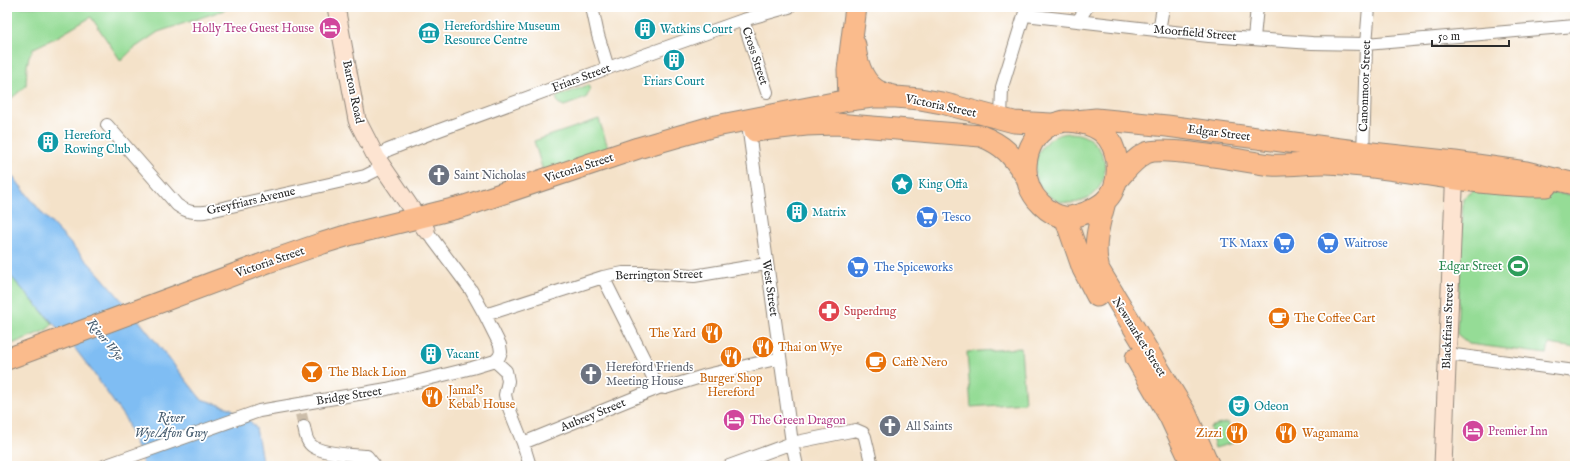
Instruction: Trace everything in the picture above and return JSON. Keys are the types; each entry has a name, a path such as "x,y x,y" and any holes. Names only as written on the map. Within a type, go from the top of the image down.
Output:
{"highway":[{"path":"855,17 856,52 860,67 874,89 896,97"},
{"path":"855,17 848,70 849,100 854,107 867,113 926,118 953,125 981,136"},
{"name":"Victoria Street","path":"421,224 466,206 638,148 711,127 849,100 873,97 920,99 942,103 1001,120 1025,124 1051,124"},
{"name":"Edgar Street","path":"1076,121 1096,119 1167,126 1363,159 1455,170 1524,186 1575,185"},
{"path":"1064,121 1076,121 1093,127 1108,138 1116,156 1117,180 1105,202 1092,210 1077,216 1065,217 1056,215 1046,209 1034,198 1029,189 1025,175 1027,158 1033,142 1041,132 1051,124 1064,121"},
{"name":"Victoria Street","path":"7,372 352,234 421,224 464,220 648,159 713,139 749,132 823,124 981,136 1002,146 1010,153 1025,175"},
{"name":"Edgar Street","path":"1117,180 1134,161 1147,152 1165,150 1284,166 1363,159"},
{"name":"Newmarket Street","path":"1105,202 1096,245 1096,258 1099,270 1186,414 1209,466"},
{"name":"Newmarket Street","path":"1065,217 1086,277 1170,417 1193,466"},
{"name":"Victoria Street","path":"7,359 270,268"}],"street":[{"name":"Barton Road","path":"336,7 357,120 379,162 421,224"},
{"path":"592,7 598,35 608,68"},
{"name":"Friars Street","path":"379,162 388,150 608,68 743,20 789,7"},
{"path":"1078,21 1087,7"},
{"path":"1159,30 1162,7"},
{"path":"1254,38 1258,7"},
{"name":"Canonmoor Street","path":"1363,159 1366,44 1369,7"},
{"path":"1001,120 1002,87 1026,11"},
{"name":"Moorfield Street","path":"1026,11 1078,21 1159,30 1312,43 1366,44 1575,26"},
{"name":"Cross Street","path":"743,20 767,92"},
{"name":"Greyfriars Avenue","path":"107,125 177,205 186,211 194,213 205,212 365,176 379,162"},
{"name":"West Street","path":"749,132 766,264 792,444 797,466"},
{"name":"Blackfriars Street","path":"1443,466 1455,170"},
{"path":"421,224 471,290 486,315 500,345 501,352 495,361 506,372 508,381 505,395 507,403 523,443 530,466"},
{"name":"Berrington Street","path":"486,315 603,277 623,273 694,276 766,264"},
{"path":"603,277 657,385 661,387"},
{"path":"1447,354 1575,371"},
{"name":"Aubrey Street","path":"523,443 661,387 664,388 707,375 780,358"},
{"name":"Bridge Street","path":"104,466 248,414 300,409 387,390 495,361"},
{"path":"304,427 309,444 316,449 368,456 375,466"},
{"path":"729,466 792,444 856,430 863,433 865,437 872,466"}],"green space":[{"path":"7,7 233,7 158,32 133,49 121,61 91,17 59,36 34,48 29,56 26,86 7,102"},
{"path":"588,85 590,90 586,98 564,106 558,103 556,97"},
{"path":"599,119 609,151 544,174 534,141"},
{"path":"1070,133 1083,136 1095,143 1102,155 1105,168 1102,181 1095,193 1083,200 1070,203 1057,200 1045,193 1038,181 1035,168 1038,155 1045,143 1057,136"},
{"name":"Edgar Street","path":"1478,188 1575,195 1575,348 1549,344 1547,354 1469,344 1457,334 1463,198"},
{"path":"7,272 53,324 46,330 7,346"},
{"path":"1021,348 1025,403 971,407 967,352"},
{"path":"1228,422 1233,443 1215,448 1210,427"},
{"path":"337,457 364,460 368,466 336,466"}],"water":[{"path":"7,169 42,213 99,274 136,317 201,399 230,408 251,422 256,428 263,466 144,466 126,420 92,371 70,342 7,272"}],"tunnel":[{"path":"301,414 304,427"}],"place":[{"name":"Holly Tree Guest House","path":"330,28"},
{"name":"Watkins Court","path":"645,29"},
{"name":"Herefordshire Museum Resource Centre","path":"429,33"},
{"name":"Friars Court","path":"674,60"},
{"name":"Hereford Rowing Club","path":"48,142"},
{"name":"Saint Nicholas","path":"439,175"},
{"name":"King Offa","path":"902,184"},
{"name":"Matrix","path":"797,212"},
{"name":"Tesco","path":"927,217"},
{"name":"TK Maxx","path":"1284,243"},
{"name":"Waitrose","path":"1328,243"},
{"name":"Edgar Street","path":"1518,266"},
{"name":"The Spiceworks","path":"858,267"},
{"name":"Superdrug","path":"829,311"},
{"name":"The Coffee Cart","path":"1279,318"},
{"name":"The Yard","path":"712,333"},
{"name":"Thai on Wye","path":"763,347"},
{"name":"Vacant","path":"431,354"},
{"name":"Burger Shop Hereford","path":"731,357"},
{"name":"Caffè Nero","path":"876,362"},
{"name":"The Black Lion","path":"312,372"},
{"name":"Hereford Friends Meeting House","path":"591,374"},
{"name":"Jamal's Kebab House","path":"432,397"},
{"name":"Odeon","path":"1239,406"},
{"name":"The Green Dragon","path":"734,420"},
{"name":"All Saints","path":"890,426"},
{"name":"Premier Inn","path":"1473,431"},
{"name":"Zizzi","path":"1237,433"},
{"name":"Wagamama","path":"1286,433"}],"water label":[{"name":"River Wye","path":"105,340"},
{"name":"River Wye/Afon Gwy","path":"171,426"}]}
